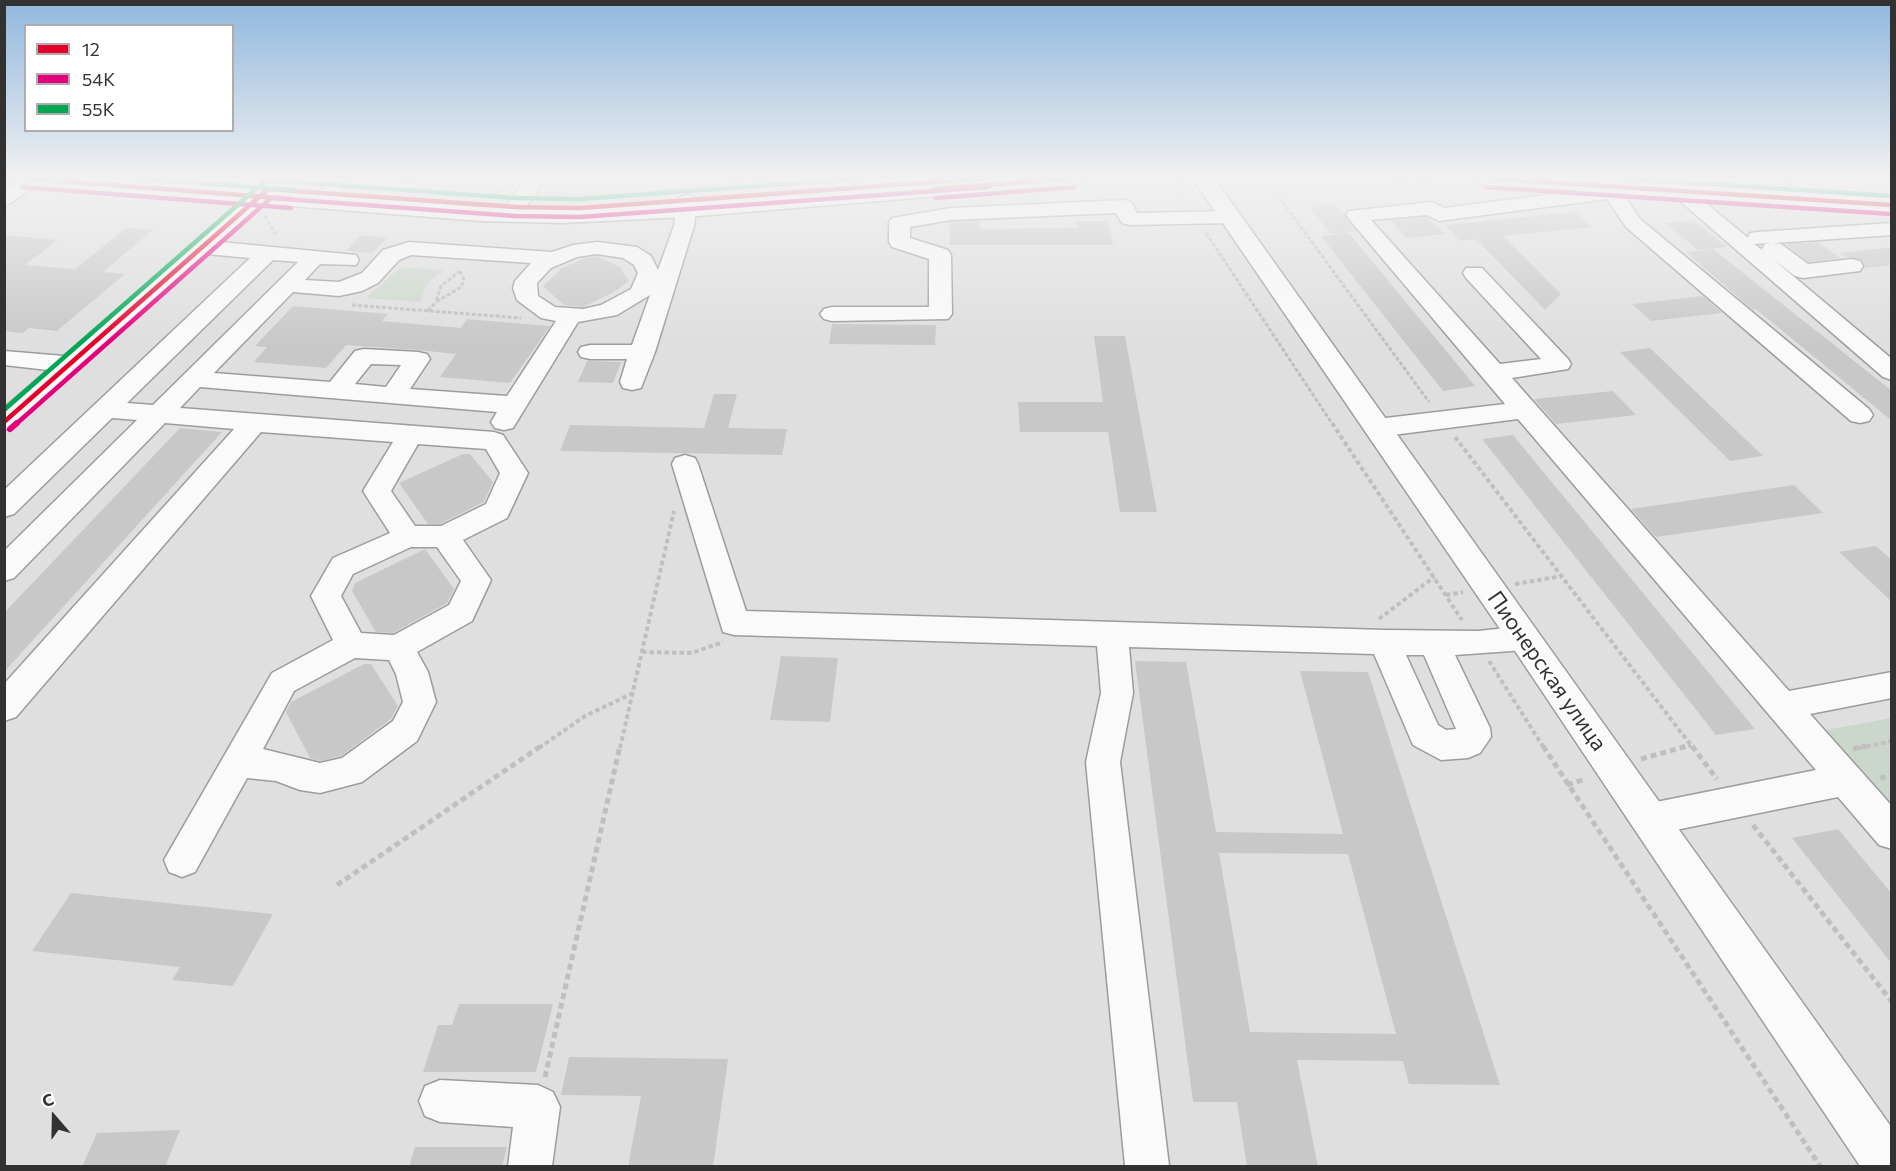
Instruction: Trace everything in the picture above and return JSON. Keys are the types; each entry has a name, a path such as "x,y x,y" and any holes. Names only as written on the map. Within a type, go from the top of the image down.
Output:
{"main road":[{"name":"Пионерская улица","path":"1224,233 1377,428 1651,819 1889,1167"}],"street":[{"path":"4,422 218,233"},
{"path":"585,249 587,233"},
{"path":"632,382 682,233"},
{"path":"832,314 940,314 940,255 900,242 900,233"},
{"path":"1134,233 1136,240"},
{"path":"1371,233 1892,833"},
{"path":"1643,233 1860,415"},
{"path":"1730,233 1892,372"},
{"path":"1746,233 1758,238 1803,272 1852,266"},
{"path":"1758,238 1812,233"},
{"path":"1824,233 1852,233"},
{"path":"202,247 348,261"},
{"path":"287,285 334,289 354,286 370,278 391,255 409,248 552,258 585,249 619,250 637,256 647,267 648,280 639,294 621,306 596,314 560,315 532,305 524,288 530,275 552,258"},
{"path":"4,507 268,253"},
{"path":"4,570 315,257"},
{"path":"1474,273 1559,364 1493,373"},
{"path":"494,441 560,315"},
{"path":"590,352 643,352"},
{"path":"336,391 364,356 418,359 392,396"},
{"path":"4,358 69,364"},
{"path":"195,379 513,405"},
{"path":"106,409 410,436 494,441"},
{"path":"1377,428 1525,410"},
{"path":"4,707 254,423"},
{"path":"407,537 377,491 410,436"},
{"path":"351,645 326,596 343,566 407,537 445,536 496,511 514,473 494,441"},
{"path":"685,464 734,623 1434,643 1478,643 1525,638"},
{"path":"182,860 283,682 351,645 398,648 461,613 476,579 445,536"},
{"path":"1112,634 1117,693 1103,762 1147,1167"},
{"path":"1384,642 1425,735 1441,745 1468,743 1474,737 1473,728 1434,643"},
{"path":"239,762 278,766 300,775 320,778 350,771 370,759 405,731 420,702 412,672 398,648"},
{"path":"1782,706 1892,685"},
{"path":"1651,819 1845,780"},
{"path":"440,1101 538,1107 530,1167"}],"path":[{"path":"1222,233 1434,577 1567,785 1820,1167"},
{"path":"1305,233 1443,420 1691,745 1892,1002"},
{"path":"428,311 436,302 453,294 461,287 464,280 460,271 441,286 436,302"},
{"path":"345,304 512,318 560,315"},
{"path":"538,1107 675,508"},
{"path":"1349,641 1434,577"},
{"path":"642,652 692,653 723,642 734,623"},
{"path":"337,885 585,717 633,693"},
{"path":"1631,762 1691,745"},
{"path":"1567,785 1586,779"}],"shaded area":[{"path":"401,267 444,270 427,284 420,302 366,298"},
{"path":"1891,718 1891,808 1821,731"}],"building":[{"path":"120,233 150,233 103,272 125,274 57,331 29,328 23,333 4,331 4,235 58,240 25,265 75,269"},
{"path":"950,233 1110,233 1113,245 950,245"},
{"path":"1349,233 1475,386 1443,391 1321,236"},
{"path":"1402,233 1445,234 1406,238"},
{"path":"1452,233 1536,233 1503,236 1561,294 1545,310 1476,239 1460,241"},
{"path":"1677,233 1709,233 1727,247 1698,250"},
{"path":"361,235 387,238 372,253 346,251"},
{"path":"1818,242 1840,258 1809,262 1785,244"},
{"path":"1892,247 1892,265 1864,268 1861,259 1846,257 1840,253"},
{"path":"1713,249 1892,391 1892,421 1756,309 1753,310 1686,252"},
{"path":"597,256 620,267 629,281 614,292 583,307 564,305 543,286 562,268 585,258"},
{"path":"1703,296 1722,313 1651,321 1632,304"},
{"path":"293,306 388,314 382,321 461,328 467,319 550,326 510,383 440,377 456,354 418,350 346,345 326,368 254,362 267,347 255,346"},
{"path":"832,324 936,325 935,345 829,344"},
{"path":"1094,336 1125,336 1157,512 1120,512 1108,432 1020,432 1018,402 1103,402"},
{"path":"1650,348 1763,456 1730,461 1620,352"},
{"path":"587,361 621,362 613,383 578,382"},
{"path":"1613,391 1636,415 1556,424 1534,399"},
{"path":"714,394 737,394 728,428 787,429 782,455 560,451 570,425 704,428"},
{"path":"180,428 222,432 4,672 4,613"},
{"path":"1513,435 1755,729 1716,735 1482,439"},
{"path":"463,454 470,454 493,482 484,502 440,524 428,524 399,483"},
{"path":"1794,485 1823,513 1656,537 1631,509"},
{"path":"1876,546 1892,560 1892,602 1839,552"},
{"path":"425,549 454,589 447,603 393,633 376,632 352,591 355,583"},
{"path":"781,656 838,658 830,722 770,720"},
{"path":"1135,661 1186,662 1216,832 1343,834 1300,671 1368,672 1500,1085 1409,1084 1403,1061 1297,1060 1318,1167 1247,1167 1237,1102 1193,1102","holes":["1219,853 1348,854 1396,1034 1250,1032"]},
{"path":"364,664 371,664 398,706 391,719 341,756 320,761 310,758 286,712 291,702"},
{"path":"1838,829 1892,894 1892,964 1792,838"},
{"path":"71,893 273,914 233,986 172,980 180,967 32,951"},
{"path":"459,1004 553,1004 536,1072 423,1072 438,1025 452,1025"},
{"path":"569,1057 728,1059 713,1167 628,1167 641,1096 561,1095"},
{"path":"180,1130 165,1167 82,1167 97,1133"},
{"path":"415,1147 507,1147 502,1167 409,1167"}],"transit line":[{"name":"55К","path":"4,410 206,233"},
{"name":"12","path":"4,422 219,233"},
{"name":"54К","path":"10,429 232,233"}]}
